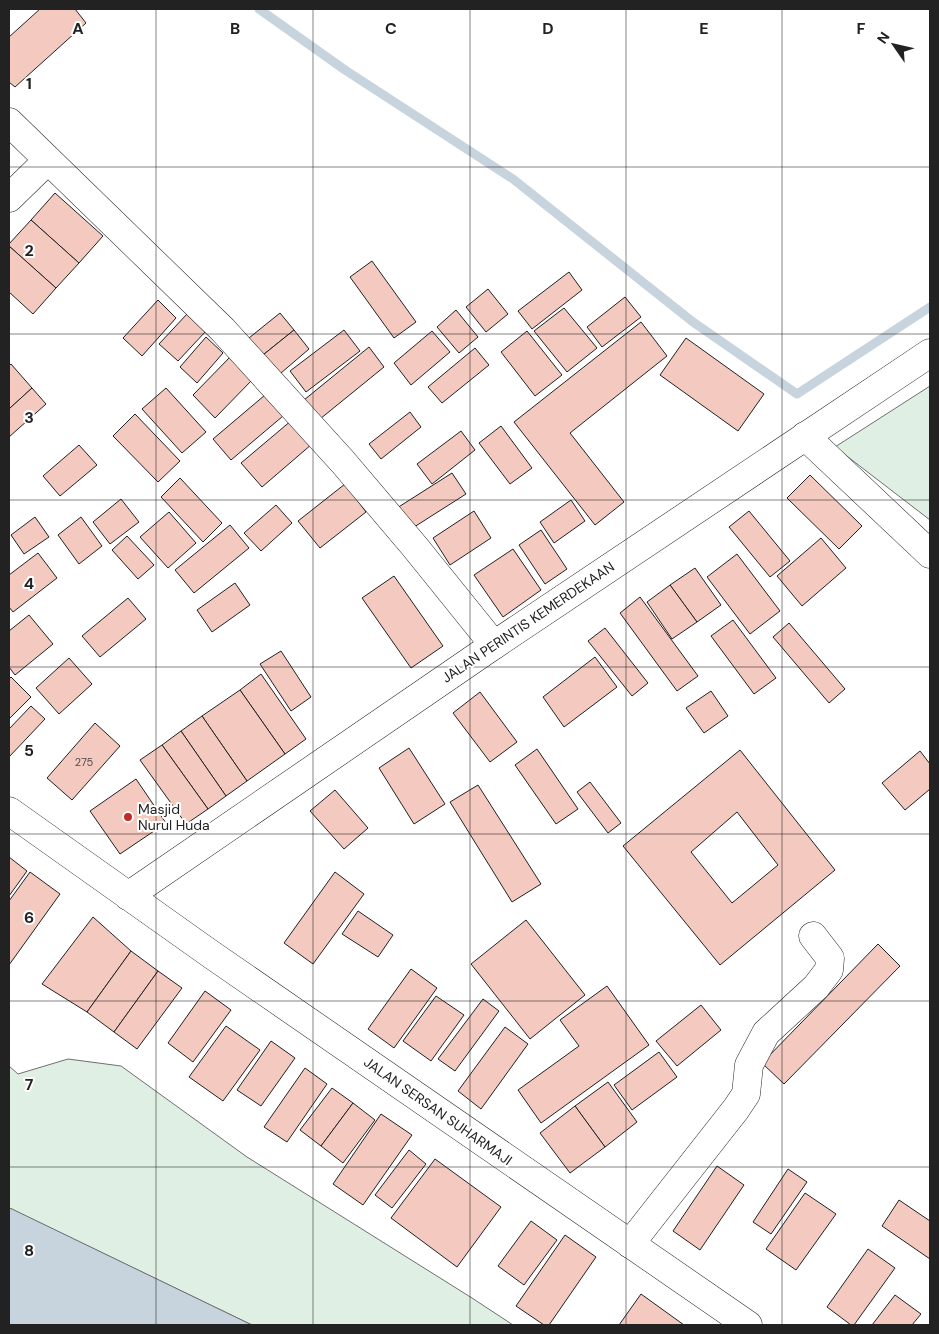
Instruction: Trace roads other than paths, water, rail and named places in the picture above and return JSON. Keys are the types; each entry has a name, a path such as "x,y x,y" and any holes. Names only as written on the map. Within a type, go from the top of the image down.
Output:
{"main road":[{"path":"9,122 223,330 343,462 494,645"},
{"path":"9,198 48,160"},
{"name":"JALAN PERINTIS KEMERDEKAAN","path":"128,896 494,645 930,353"},
{"path":"805,436 930,554"},
{"name":"JALAN SERSAN SUHARMAJI","path":"9,811 228,966 748,1325"},
{"path":"630,1244 746,1094 750,1065 766,1033 816,987 829,970 830,958 813,936"}],"waterway":[{"path":"259,9 345,70 513,179 693,322 797,394 930,307"}],"place":[{"name":"Masjid Nurul Huda","path":"128,817"}]}
